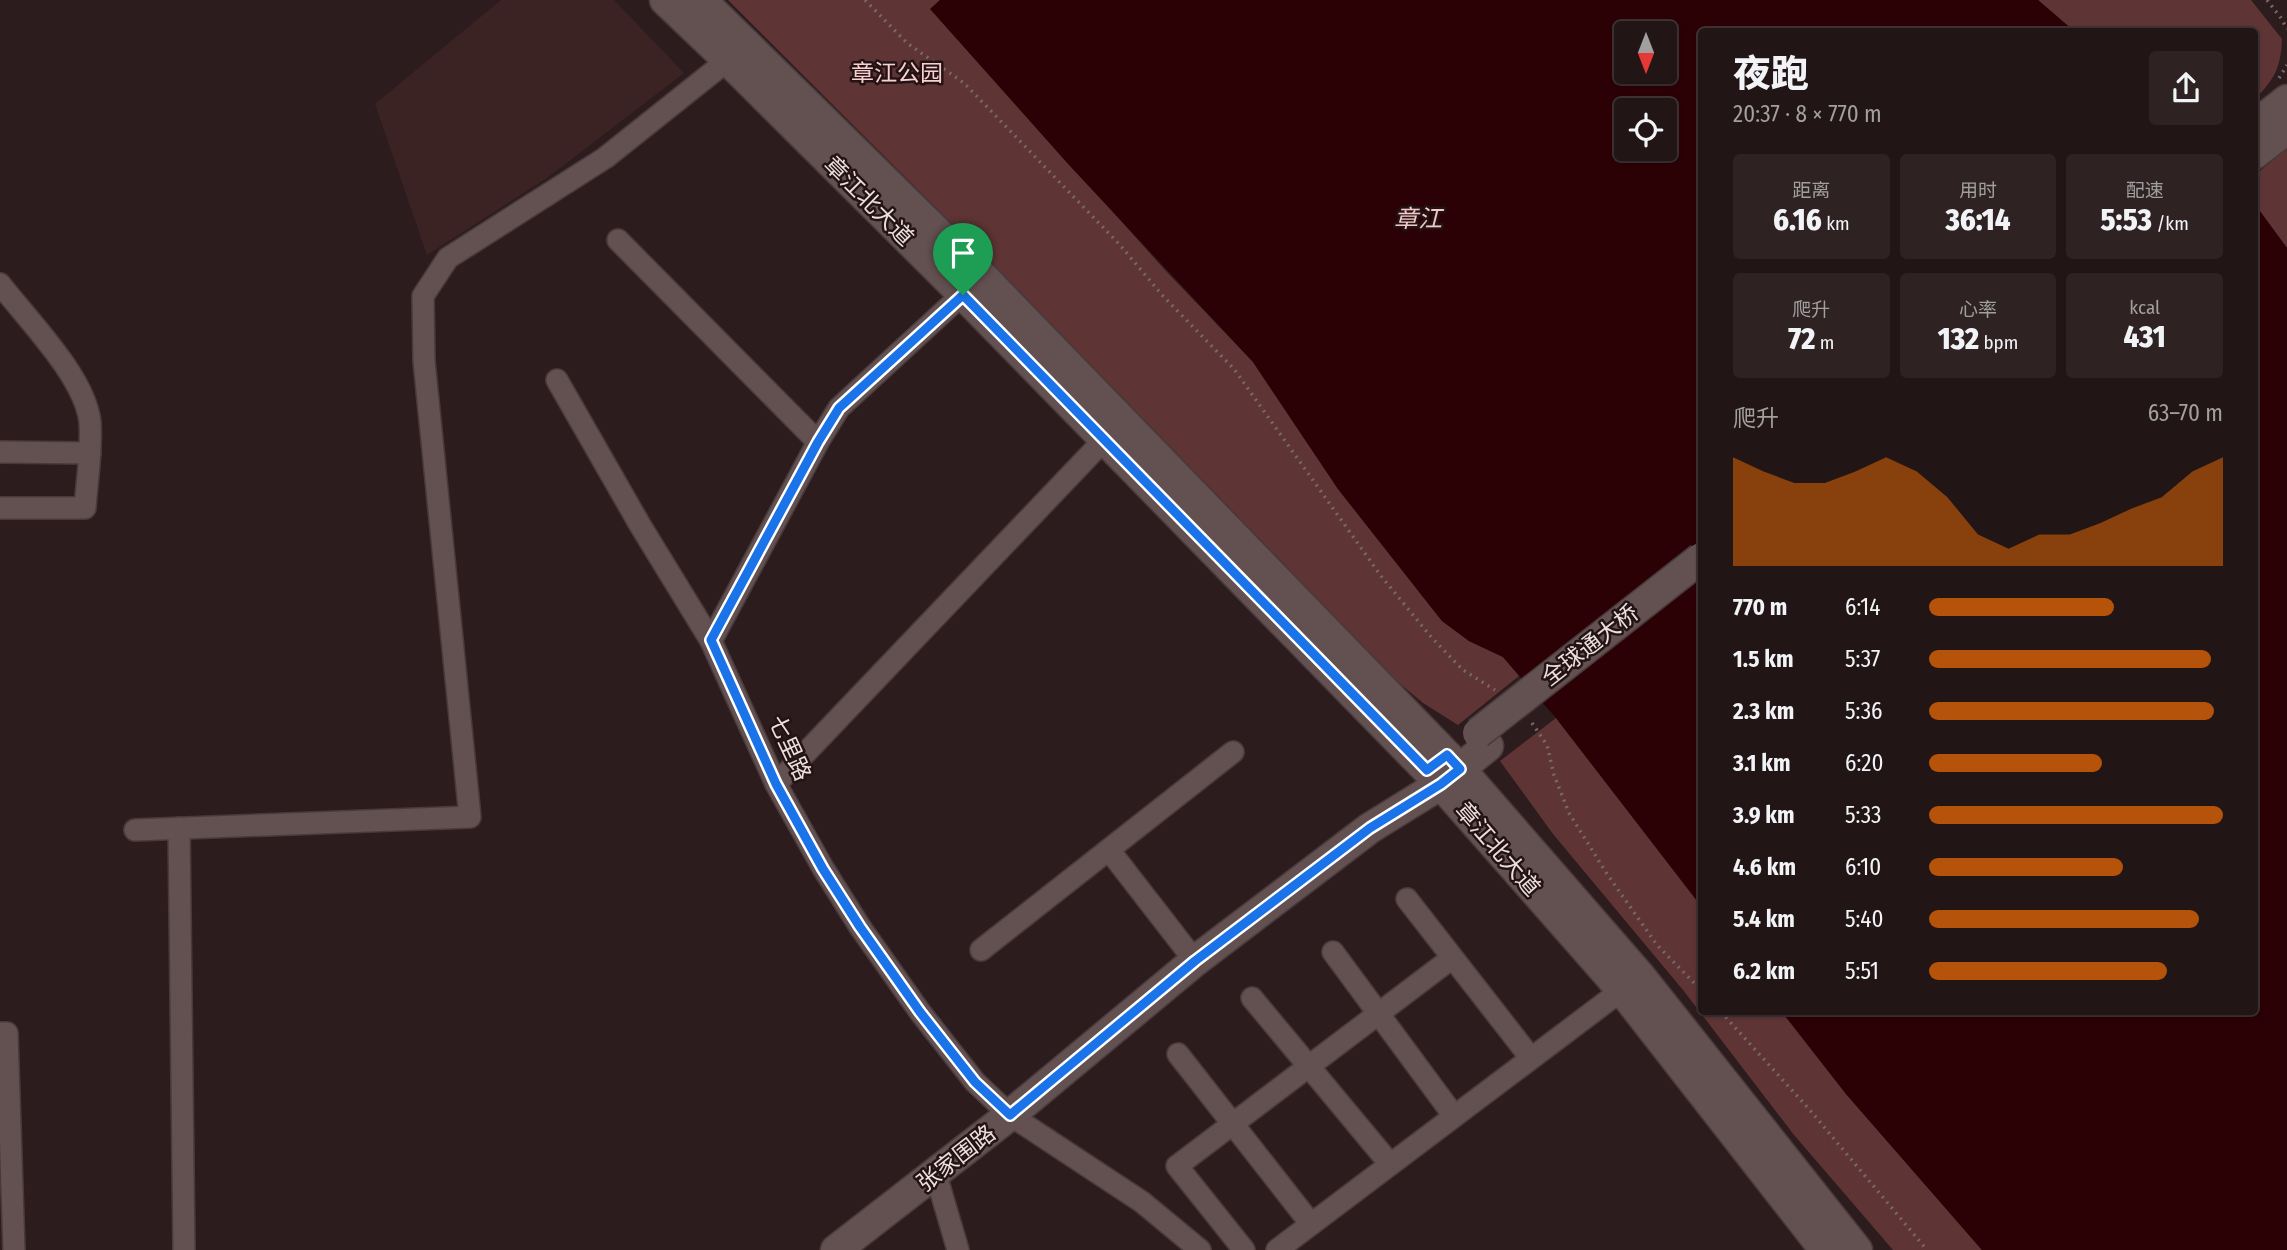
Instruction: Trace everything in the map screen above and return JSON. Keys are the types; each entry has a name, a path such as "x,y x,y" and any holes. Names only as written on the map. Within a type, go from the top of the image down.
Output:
{"main road":[{"name":"章江北大道","path":"665,0 729,60 1105,439 1444,770 1622,990 1817,1247"},
{"name":"章江北大道","path":"701,0 983,277 1640,976 1857,1250"},
{"path":"2258,123 2287,100"},
{"path":"2258,151 2287,129"},
{"name":"全球通大桥","path":"1483,739 1698,560"},
{"name":"全球通大桥","path":"1483,739 1698,584"},
{"name":"张家围路","path":"836,1250 936,1175 1195,961 1483,739"}],"street":[{"path":"135,830 470,817 424,361 423,296 448,258 605,158 729,60"},
{"path":"618,240 818,442"},
{"path":"0,284 76,380 90,420 85,508 0,508"},
{"path":"711,640 839,408 963,295"},
{"name":"七里路","path":"557,380 640,525 711,640 776,784 823,869 912,1002 975,1082 1010,1115 1060,1145 1142,1202 1200,1250"},
{"path":"776,784 1105,439"},
{"path":"0,453 90,453"},
{"path":"981,950 1233,752"},
{"path":"179,828 184,1250"},
{"path":"1109,850 1195,961"},
{"path":"1406,899 1530,1057"},
{"path":"1333,952 1454,1116"},
{"path":"1244,1250 1177,1166 1452,958"},
{"path":"1277,1250 1622,990"},
{"path":"1252,998 1390,1164"},
{"path":"0,1033 7,1033 14,1250"},
{"path":"1178,1054 1311,1224"},
{"path":"936,1175 958,1250"}],"path":[{"path":"865,0 907,43 964,83 1120,245 1163,296 1234,369 1381,576 1432,638 1463,670 1503,696"},
{"path":"2267,0 2287,29"},
{"path":"1527,717 1547,745 1554,775 1569,813 1607,874 1657,945 1698,987"},
{"path":"1724,1015 1810,1109 1927,1250"}],"shaded area":[{"path":"501,0 614,0 684,73 547,178 427,255 375,104"}],"green space":[{"name":"章江公园","path":"728,0 940,0 931,9 1165,270 1253,362 1338,489 1442,621 1469,641 1503,657 1519,676 1458,725 1423,703 1379,666 1282,562 1006,278"},
{"path":"2038,0 2251,0 2282,39 2278,66 2258,96 2258,28 2071,28"},
{"path":"2287,148 2287,248 2258,208 2258,173"},
{"path":"1556,718 1698,902 1698,1010 1553,834 1500,761"},
{"path":"1702,1015 1784,1015 1846,1094 1982,1250 1893,1250 1794,1135"}],"water":[{"name":"章江","path":"940,0 2038,0 2071,28 1698,28 1698,902 1556,718 1503,657 1469,641 1442,621 1338,489 1253,362 1069,165 930,9"},
{"path":"2258,208 2287,248 2287,1250 1982,1250 1846,1094 1784,1015 2258,1015"}],"route":[{"path":"963,295 1427,770 1447,755 1460,769 1441,784 1370,828 1195,961 1010,1115 975,1082 920,1012 823,869 776,784 711,640 839,408 963,295"}]}
